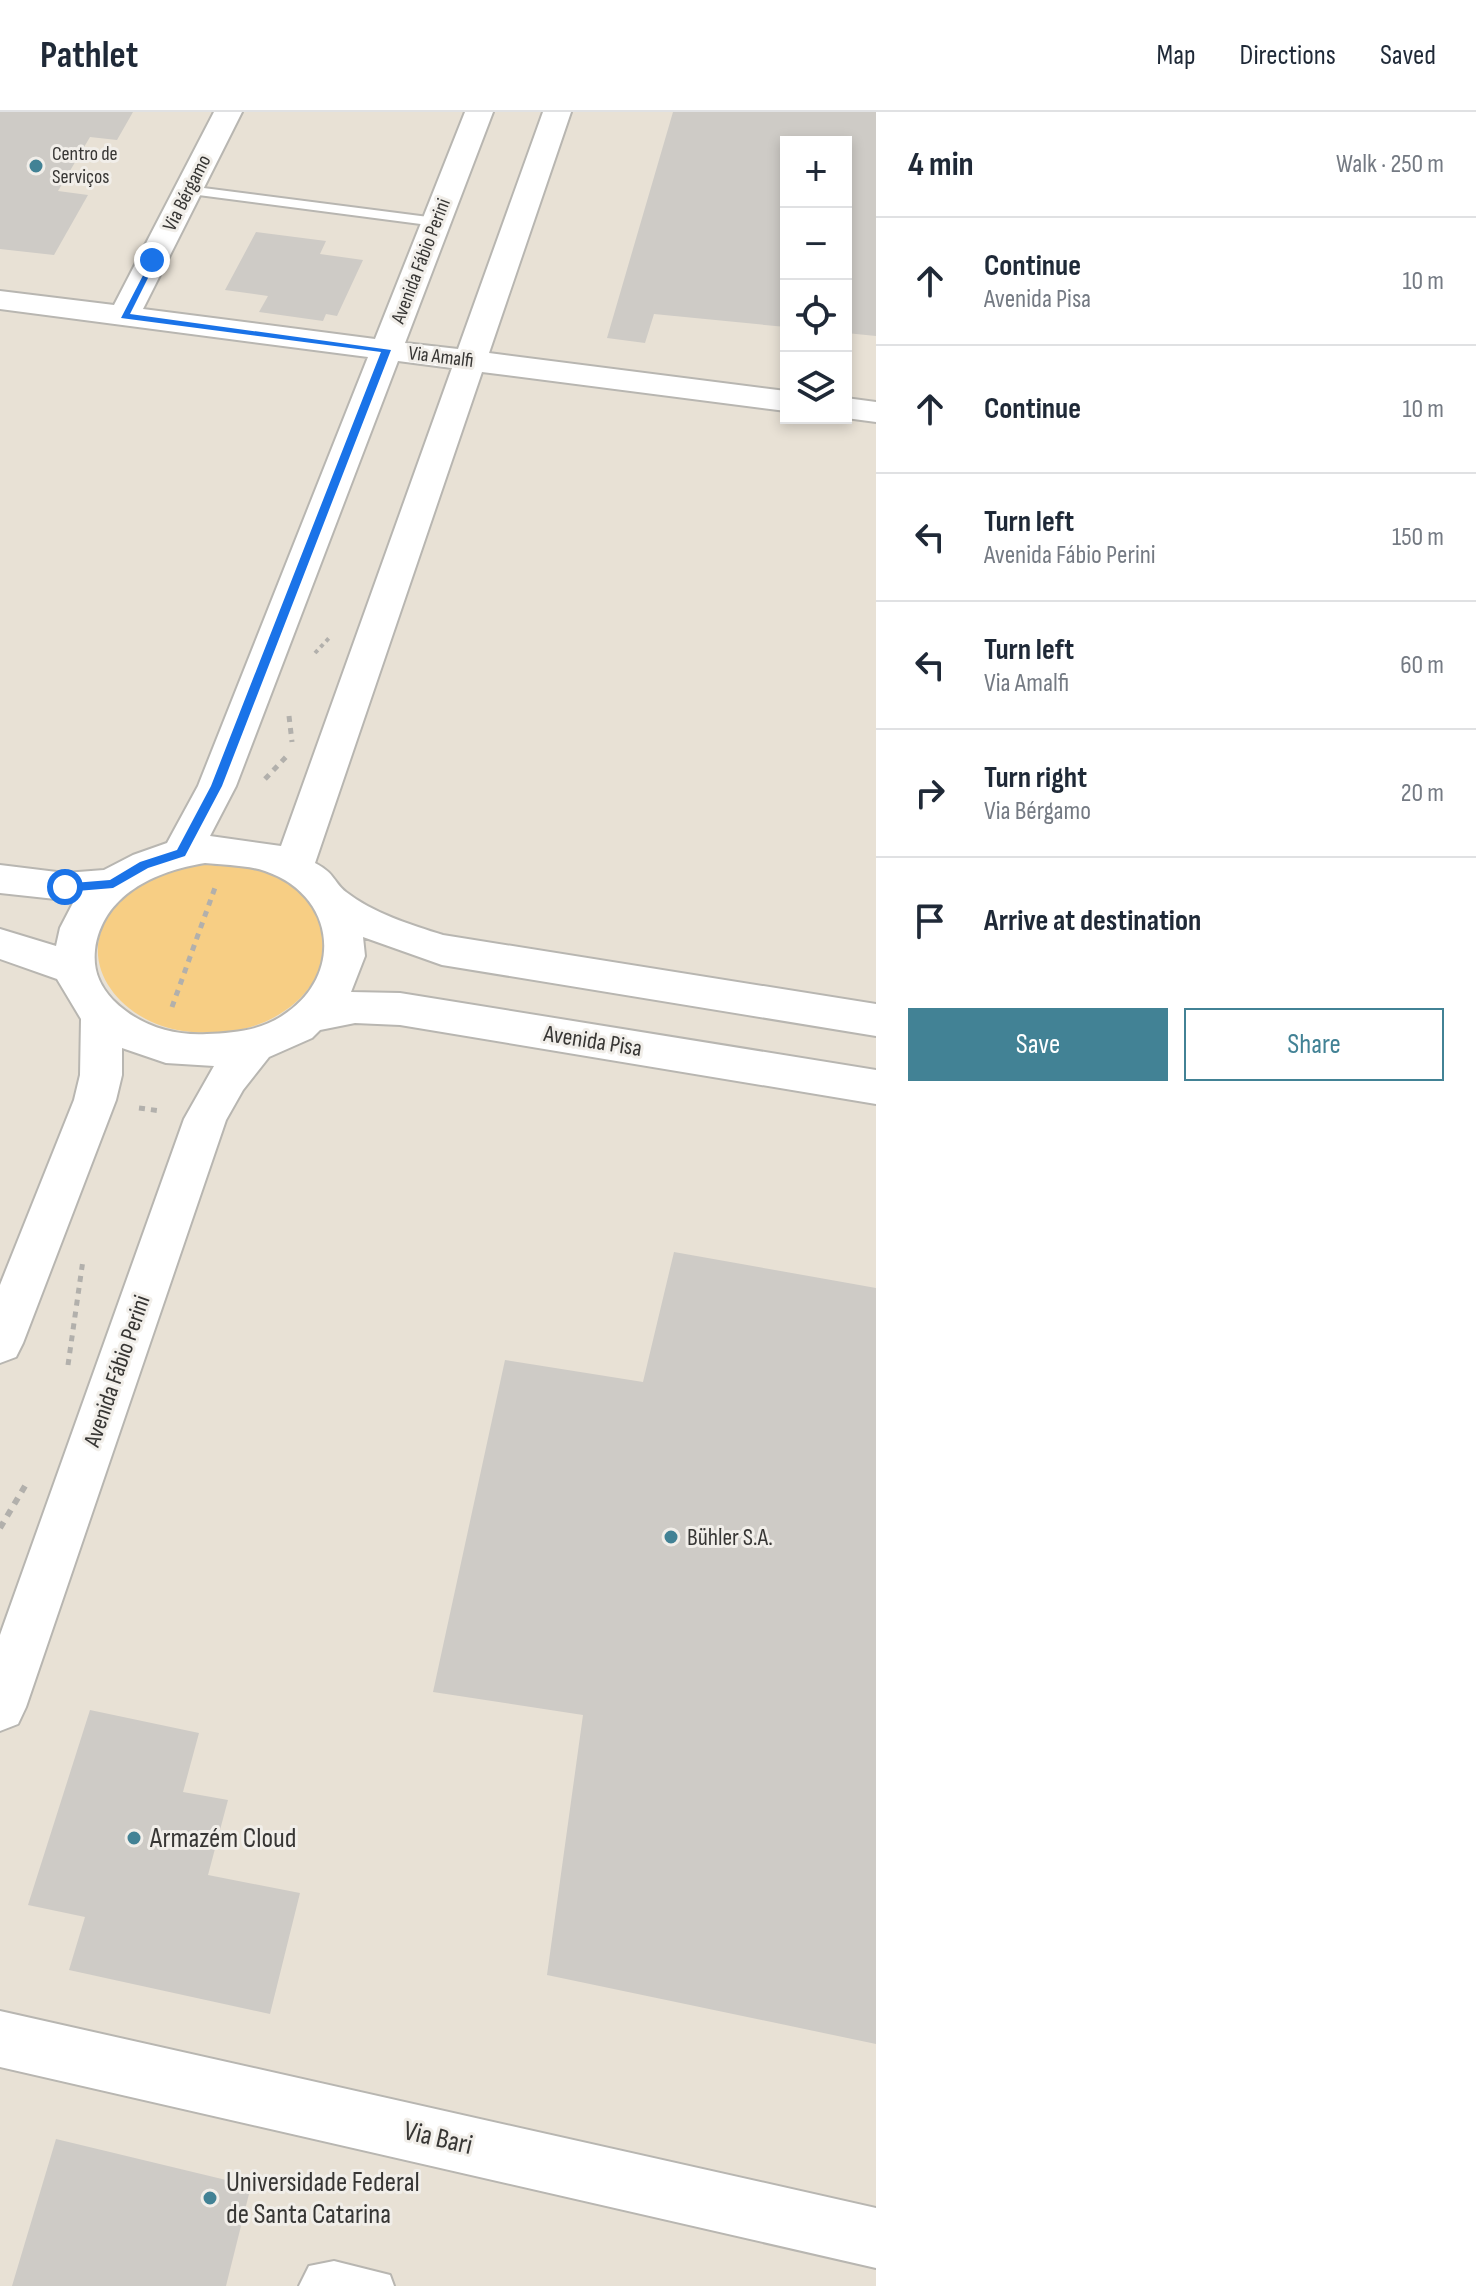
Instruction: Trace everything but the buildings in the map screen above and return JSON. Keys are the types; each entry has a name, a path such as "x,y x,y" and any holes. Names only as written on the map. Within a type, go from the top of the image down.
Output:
{"street":[{"name":"Via Bérgamo","path":"124,316 228,112"},
{"name":"Avenida Fábio Perini","path":"181,853 217,786 479,112"},
{"path":"294,866 557,112"},
{"name":"Via Amalfi","path":"0,300 780,400"},
{"path":"852,409 876,412"},
{"path":"229,849 275,857 294,866 319,883 337,904 347,926 349,950 343,974 330,997 310,1017 285,1033 255,1045 212,1051 158,1046 127,1034 102,1016 84,995 75,970 74,946 81,924 94,903 113,884 144,865 181,853 229,849"},
{"path":"0,879 65,887 113,884"},
{"path":"337,904 389,933 442,950 876,1020"},
{"path":"0,944 75,970"},
{"name":"Avenida Pisa","path":"310,1017 355,1007 400,1009 876,1087"},
{"path":"0,1343 95,1100 101,1075 102,1016"},
{"name":"Avenida Fábio Perini","path":"0,1707 205,1119 228,1078 255,1045"},
{"name":"Via Bari","path":"0,2039 876,2238"}],"lane":[{"path":"188,190 436,222"},
{"path":"314,2286 320,2277 334,2276 379,2286"}],"path":[{"path":"169,1017 218,879"},
{"path":"95,1100 205,1119"},
{"path":"68,1366 85,1244"},
{"path":"0,1528 28,1480"}],"shaded area":[{"path":"0,112 876,112 876,2286 0,2286"},
{"path":"218,863 273,875 308,898 324,928 323,960 307,991 277,1016 235,1031 183,1031 159,1025 138,1014 106,982 99,962 99,941 107,919 124,898 156,877"}],"place":[{"name":"Centro de Serviços","path":"36,166"},
{"name":"Bühler S.A.","path":"671,1537"},
{"name":"Armazém Cloud","path":"134,1838"},
{"name":"Universidade Federal de Santa Catarina","path":"210,2198"}],"route":[{"path":"65,887 113,884 144,865 181,853 196,828 217,786 387,350 124,316 152,260"}]}
